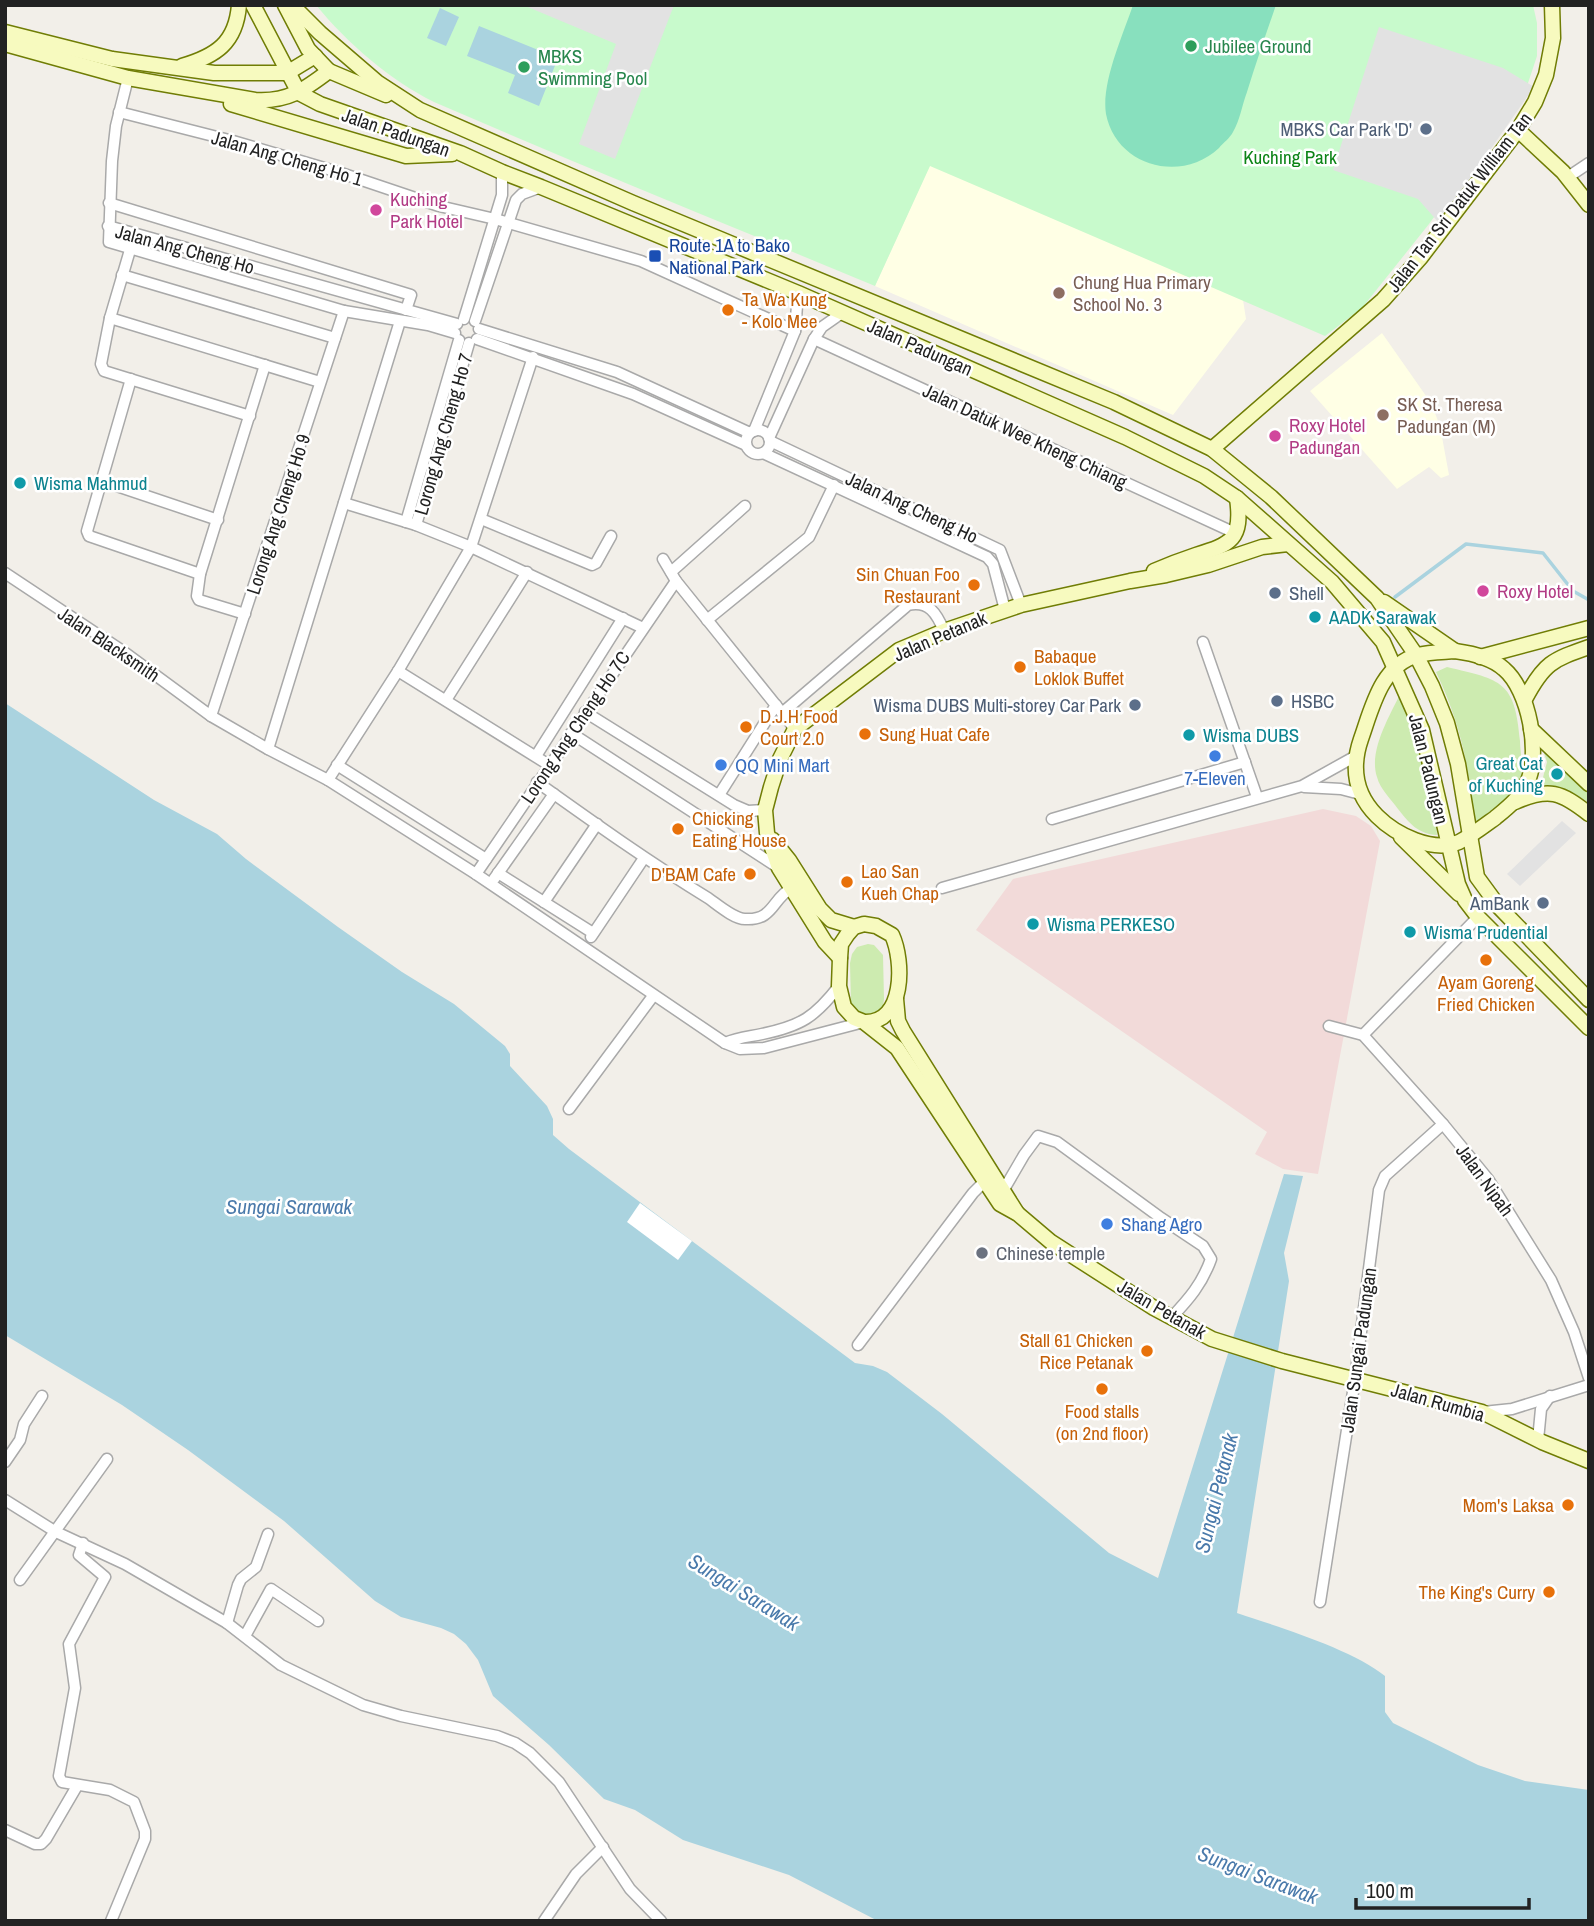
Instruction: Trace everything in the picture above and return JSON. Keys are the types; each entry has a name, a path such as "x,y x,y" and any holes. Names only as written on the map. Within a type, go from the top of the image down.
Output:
{"main road":[{"path":"174,69 208,57 227,42 235,30 239,5"},
{"path":"253,5 299,93"},
{"path":"285,5 308,49 329,71 420,110"},
{"name":"Jalan Padungan","path":"292,5 377,82 420,110 633,203 1114,402 1212,449 1271,497 1377,598 1416,655 1447,723 1458,764 1477,877 1534,945 1589,1000"},
{"name":"Jalan Tan Sri Datuk William Tan","path":"1212,449 1383,300 1421,257 1518,130 1535,102 1546,75 1553,38 1552,5"},
{"path":"5,32 112,59 214,73 287,73 315,56"},
{"path":"5,44 128,78 266,100 299,93 329,71"},
{"path":"178,88 406,156 460,153"},
{"name":"Jalan Padungan","path":"299,93 329,108 460,153 798,293 1125,437 1204,476 1237,498 1332,582 1366,618 1383,642 1422,730 1447,845 1465,900"},
{"path":"1518,130 1568,177 1589,205"},
{"path":"1235,533 1240,516 1237,498"},
{"name":"Jalan Petanak","path":"1130,581 1185,558 1219,549 1228,543 1235,533"},
{"name":"Jalan Petanak","path":"840,958 825,942 779,868 767,833 765,810 780,759 795,729 899,650 944,631 1005,610 1208,565 1262,547 1288,544"},
{"path":"1377,598 1455,651"},
{"path":"1480,657 1589,628"},
{"path":"1525,699 1535,680 1557,658 1589,647"},
{"path":"1514,802 1527,783 1531,771 1531,729 1525,699 1504,668 1480,657 1455,651 1416,655 1394,668 1381,685 1354,758 1360,794 1377,816 1398,833 1589,1028"},
{"path":"1531,729 1589,784"},
{"path":"1398,833 1424,842 1447,845 1461,841 1514,802 1535,793 1558,793 1589,814"},
{"path":"767,833 789,860 820,909 831,920 854,927 864,924 876,926 892,935 898,956 897,999 893,1008 880,1021 864,1022 854,1018 844,1007 839,986 841,944 854,927"},
{"name":"Jalan Petanak","path":"897,999 898,1021 903,1031 1018,1214"},
{"name":"Jalan Petanak","path":"864,1022 903,1056 1000,1204 1018,1214 1052,1242 1171,1318 1222,1342 1282,1361"},
{"name":"Jalan Rumbia","path":"1282,1361 1482,1412 1538,1440 1589,1461"}],"street":[{"path":"108,226 111,161 128,78"},
{"name":"Jalan Ang Cheng Ho 1","path":"119,112 233,141 439,206 495,219"},
{"path":"1568,177 1589,163"},
{"name":"Lorong Ang Cheng Ho 7","path":"411,524 467,331 503,188 502,172"},
{"name":"Lorong Ang Cheng Ho 7","path":"467,331 516,200 522,194 541,187"},
{"path":"109,203 411,295 406,310"},
{"path":"495,219 641,261 795,331"},
{"name":"Jalan Ang Cheng Ho","path":"746,445 633,394 467,331 406,310 108,226 109,242 130,250 344,311 467,331 617,372 752,432"},
{"path":"130,250 110,318 102,368 250,416"},
{"path":"122,275 335,338"},
{"path":"798,293 795,331 752,432 746,440 746,445 755,453 763,453 769,446 769,439 814,339 822,327 842,313"},
{"name":"Lorong Ang Cheng Ho 9","path":"211,716 344,311"},
{"path":"110,318 320,382"},
{"path":"268,749 400,321"},
{"name":"Jalan Datuk Wee Kheng Chiang","path":"814,339 1235,533"},
{"path":"328,780 398,671 471,547 533,358"},
{"path":"245,614 199,600 197,596 200,574 265,365"},
{"path":"131,379 87,531 89,536 200,574"},
{"path":"752,432 764,432 769,439"},
{"name":"Jalan Ang Cheng Ho","path":"769,439 1000,550 1021,606"},
{"name":"Jalan Ang Cheng Ho","path":"763,453 987,557 993,564 1005,610"},
{"path":"102,481 218,520"},
{"path":"707,620 809,537 834,485"},
{"path":"344,503 471,547 643,628"},
{"name":"Lorong Ang Cheng Ho 7C","path":"476,874 643,628 673,577 746,506"},
{"path":"481,519 592,565 611,536"},
{"path":"663,559 673,577 795,729"},
{"path":"446,700 527,572"},
{"name":"Jalan Blacksmith","path":"5,573 124,652 211,716 328,780 476,874 725,1043"},
{"path":"719,795 779,709 908,605 924,604 937,614 944,631"},
{"path":"536,756 623,618"},
{"path":"1203,642 1257,797"},
{"path":"398,671 549,765"},
{"path":"585,712 748,811 765,810"},
{"path":"571,733 779,868"},
{"path":"942,888 1302,786 1354,758"},
{"path":"1052,819 1245,762"},
{"path":"337,765 486,859"},
{"path":"537,782 644,858 742,919 762,917 769,913 784,892 792,888"},
{"path":"1302,786 1341,789 1360,794"},
{"path":"491,884 554,794"},
{"path":"544,902 597,824"},
{"path":"584,947 644,858"},
{"path":"498,873 593,933"},
{"path":"1329,1026 1363,1035 1478,917"},
{"path":"725,1043 741,1036 799,1024 822,1009 839,986"},
{"path":"569,1110 653,996"},
{"path":"725,1043 740,1049 764,1048 864,1022"},
{"name":"Jalan Nipah","path":"1363,1035 1488,1179 1551,1280 1574,1332 1589,1378"},
{"name":"Jalan Sungai Padungan","path":"1320,1602 1355,1379 1380,1185 1385,1176 1443,1124"},
{"path":"1003,1191 1038,1136 1057,1142 1203,1246 1211,1259 1204,1279 1171,1318"},
{"path":"858,1345 973,1193 985,1181"},
{"path":"1482,1412 1512,1409 1589,1385"},
{"path":"5,1462 20,1440 24,1424 42,1396"},
{"path":"1538,1440 1541,1409 1550,1396"},
{"path":"20,1580 107,1459"},
{"path":"5,1500 56,1532 125,1564 227,1623 281,1665 363,1705 401,1716 497,1736 515,1743 530,1753 559,1782 630,1889 659,1920"},
{"path":"227,1623 238,1585 256,1567 268,1534"},
{"path":"83,1543 79,1555 105,1577 69,1644 75,1688 59,1776 62,1782 110,1790 134,1802 145,1831 143,1847 111,1921"},
{"path":"246,1636 271,1589 318,1621"},
{"path":"5,1830 35,1844 41,1844 77,1786"},
{"path":"544,1921 576,1874 603,1847"}],"shaded area":[{"path":"523,5 674,5 615,159 579,144 616,44"},
{"name":"MBKS Car Park 'D'","path":"1379,27 1503,68 1534,87 1439,223 1418,199 1333,170"},
{"name":"Chung Hua Primary School No. 3","path":"930,165 1243,300 1246,319 1173,415 875,286"},
{"name":"SK St. Theresa Padungan (M)","path":"1382,333 1431,403 1440,426 1449,475 1441,478 1429,467 1397,489 1310,391"},
{"path":"1323,809 1356,816 1371,826 1380,841 1318,1174 1283,1169 1255,1154 1267,1132 976,930 1013,879"},
{"path":"1562,821 1576,833 1520,886 1507,874"}],"green space":[{"name":"Kuching Park","path":"316,5 1533,5 1537,23 1537,56 1526,89 1429,224 1362,308 1325,336 930,166 875,286 434,102 401,83 370,59 341,33"},
{"name":"Jubilee Ground","path":"1133,5 1276,5 1235,127 1219,148 1204,159 1169,167 1152,164 1136,157 1112,132 1106,114 1107,88"},
{"path":"1447,667 1493,680 1502,686 1509,695 1518,721 1521,778 1507,797 1475,823 1463,746 1436,672"},
{"path":"1402,690 1426,761 1437,835 1419,830 1410,823 1383,790 1377,777 1375,766 1378,744"},
{"path":"1545,749 1589,792 1589,803 1566,792 1540,789 1547,762"},
{"path":"874,945 883,955 884,999 883,1006 876,1014 860,1016 851,1005 850,963 857,947"}],"water":[{"path":"440,8 459,17 446,46 427,38"},
{"name":"MBKS Swimming Pool","path":"479,26 558,58 539,106 508,93 515,75 467,56"},
{"name":"Sungai Sarawak","path":"5,703 154,800 217,834 246,859 338,927 454,1004 505,1046 510,1054 510,1066 547,1106 553,1119 553,1135 569,1149 855,1363 887,1372 942,1414 1109,1553 1158,1578 1284,1174 1303,1176 1284,1253 1289,1281 1237,1613 1335,1648 1371,1666 1385,1676 1385,1712 1393,1723 1478,1765 1525,1781 1589,1790 1589,1921 878,1921 789,1875 683,1840 635,1810 604,1799 549,1745 493,1696 478,1660 454,1634 401,1617 375,1601 284,1521 188,1450 122,1405 5,1335"}],"pier":[{"path":"640,1203 692,1241 678,1260 627,1222"}],"waterway":[{"path":"1395,597 1466,544 1543,553 1573,591 1589,600"}],"place":[{"name":"Jubilee Ground","path":"1191,46"},
{"name":"MBKS Swimming Pool","path":"524,67"},
{"name":"MBKS Car Park 'D'","path":"1426,129"},
{"name":"Kuching Park Hotel","path":"376,210"},
{"name":"Route 1A to Bako National Park","path":"655,256"},
{"name":"Chung Hua Primary School No. 3","path":"1059,293"},
{"name":"Ta Wa Kung - Kolo Mee","path":"728,310"},
{"name":"SK St. Theresa Padungan (M)","path":"1383,415"},
{"name":"Roxy Hotel Padungan","path":"1275,436"},
{"name":"Wisma Mahmud","path":"20,483"},
{"name":"Sin Chuan Foo Restaurant","path":"974,585"},
{"name":"Roxy Hotel","path":"1483,591"},
{"name":"Shell","path":"1275,593"},
{"name":"AADK Sarawak","path":"1315,617"},
{"name":"Babaque Loklok Buffet","path":"1020,667"},
{"name":"HSBC","path":"1277,701"},
{"name":"Wisma DUBS Multi-storey Car Park","path":"1135,705"},
{"name":"D.J.H Food Court 2.0","path":"746,727"},
{"name":"Sung Huat Cafe","path":"865,734"},
{"name":"Wisma DUBS","path":"1189,735"},
{"name":"7-Eleven","path":"1215,756"},
{"name":"QQ Mini Mart","path":"721,765"},
{"name":"Great Cat of Kuching","path":"1557,774"},
{"name":"Chicking Eating House","path":"678,829"},
{"name":"D'BAM Cafe","path":"750,874"},
{"name":"Lao San Kueh Chap","path":"847,882"},
{"name":"AmBank","path":"1543,903"},
{"name":"Wisma PERKESO","path":"1033,924"},
{"name":"Wisma Prudential","path":"1410,932"},
{"name":"Ayam Goreng Fried Chicken","path":"1486,960"},
{"name":"Shang Agro","path":"1107,1224"},
{"name":"Chinese temple","path":"982,1253"},
{"name":"Stall 61 Chicken Rice Petanak","path":"1147,1351"},
{"name":"Food stalls (on 2nd floor)","path":"1102,1389"},
{"name":"Mom's Laksa","path":"1568,1505"},
{"name":"The King's Curry","path":"1549,1592"}],"water label":[{"name":"Sungai Petanak","path":"1216,1493"}]}
